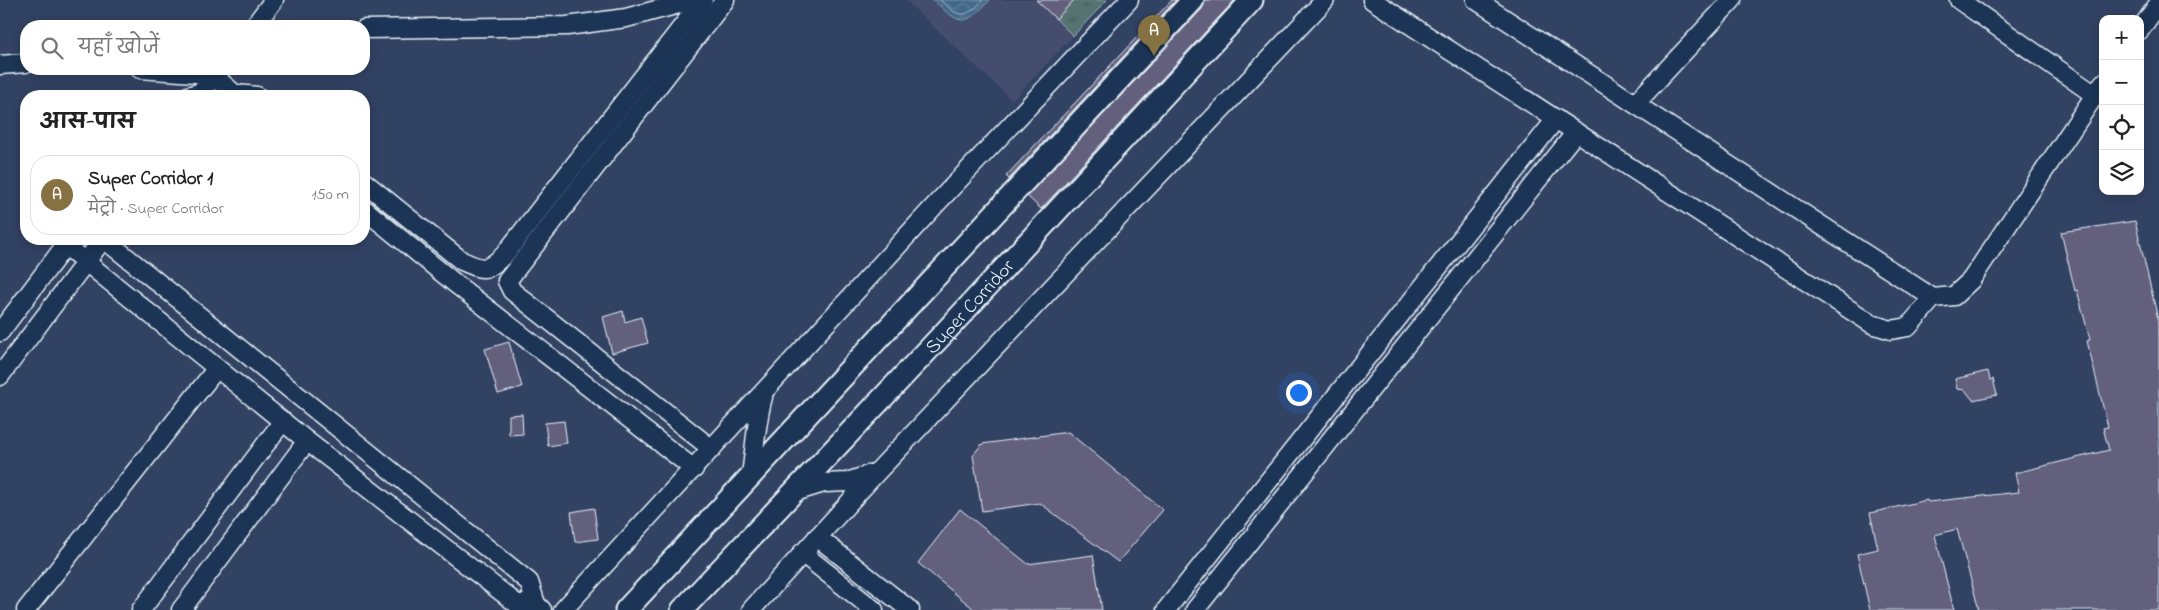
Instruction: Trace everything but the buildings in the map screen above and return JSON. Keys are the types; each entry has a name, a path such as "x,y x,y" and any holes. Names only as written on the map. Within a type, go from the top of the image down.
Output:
{"main road":[{"path":"626,610 1193,0"},
{"name":"Super Corridor","path":"682,610 795,492 1252,0"}],"street":[{"path":"259,20 274,0"},
{"path":"370,29 567,26 626,18 694,0"},
{"path":"370,187 462,260 481,269 492,266 505,254 703,0"},
{"path":"712,449 512,291 507,281 725,0"},
{"path":"563,610 938,202 1129,0"},
{"path":"751,610 877,472 1325,0"},
{"path":"1372,0 1872,324 1891,330 1908,327 1933,298"},
{"path":"1476,0 1933,298 1954,296 1971,280 2099,89 1959,0"},
{"path":"1635,104 1732,0"},
{"path":"2144,24 2159,3"},
{"path":"0,65 20,63"},
{"path":"200,90 216,75"},
{"path":"220,75 233,90"},
{"path":"1166,610 1556,119"},
{"path":"1195,610 1576,132"},
{"path":"370,214 457,285 694,469"},
{"path":"0,332 66,245"},
{"path":"71,245 86,262 307,441 517,604 539,607 529,582 110,245"},
{"path":"0,376 99,245"},
{"path":"26,610 217,368"},
{"path":"751,475 756,444 757,420 764,393"},
{"path":"141,610 283,421"},
{"path":"181,610 307,441"},
{"path":"795,492 824,483 848,482 877,472"},
{"path":"817,537 910,610"},
{"path":"802,554 874,610"}],"shaded area":[{"path":"905,0 1107,0 1012,100"}],"green space":[{"path":"1074,0 1107,0 1073,36 1056,19"}],"water":[{"path":"933,0 990,0 974,15 962,20 950,14"}],"place":[{"name":"Super Corridor 1","path":"1154,56"}]}
